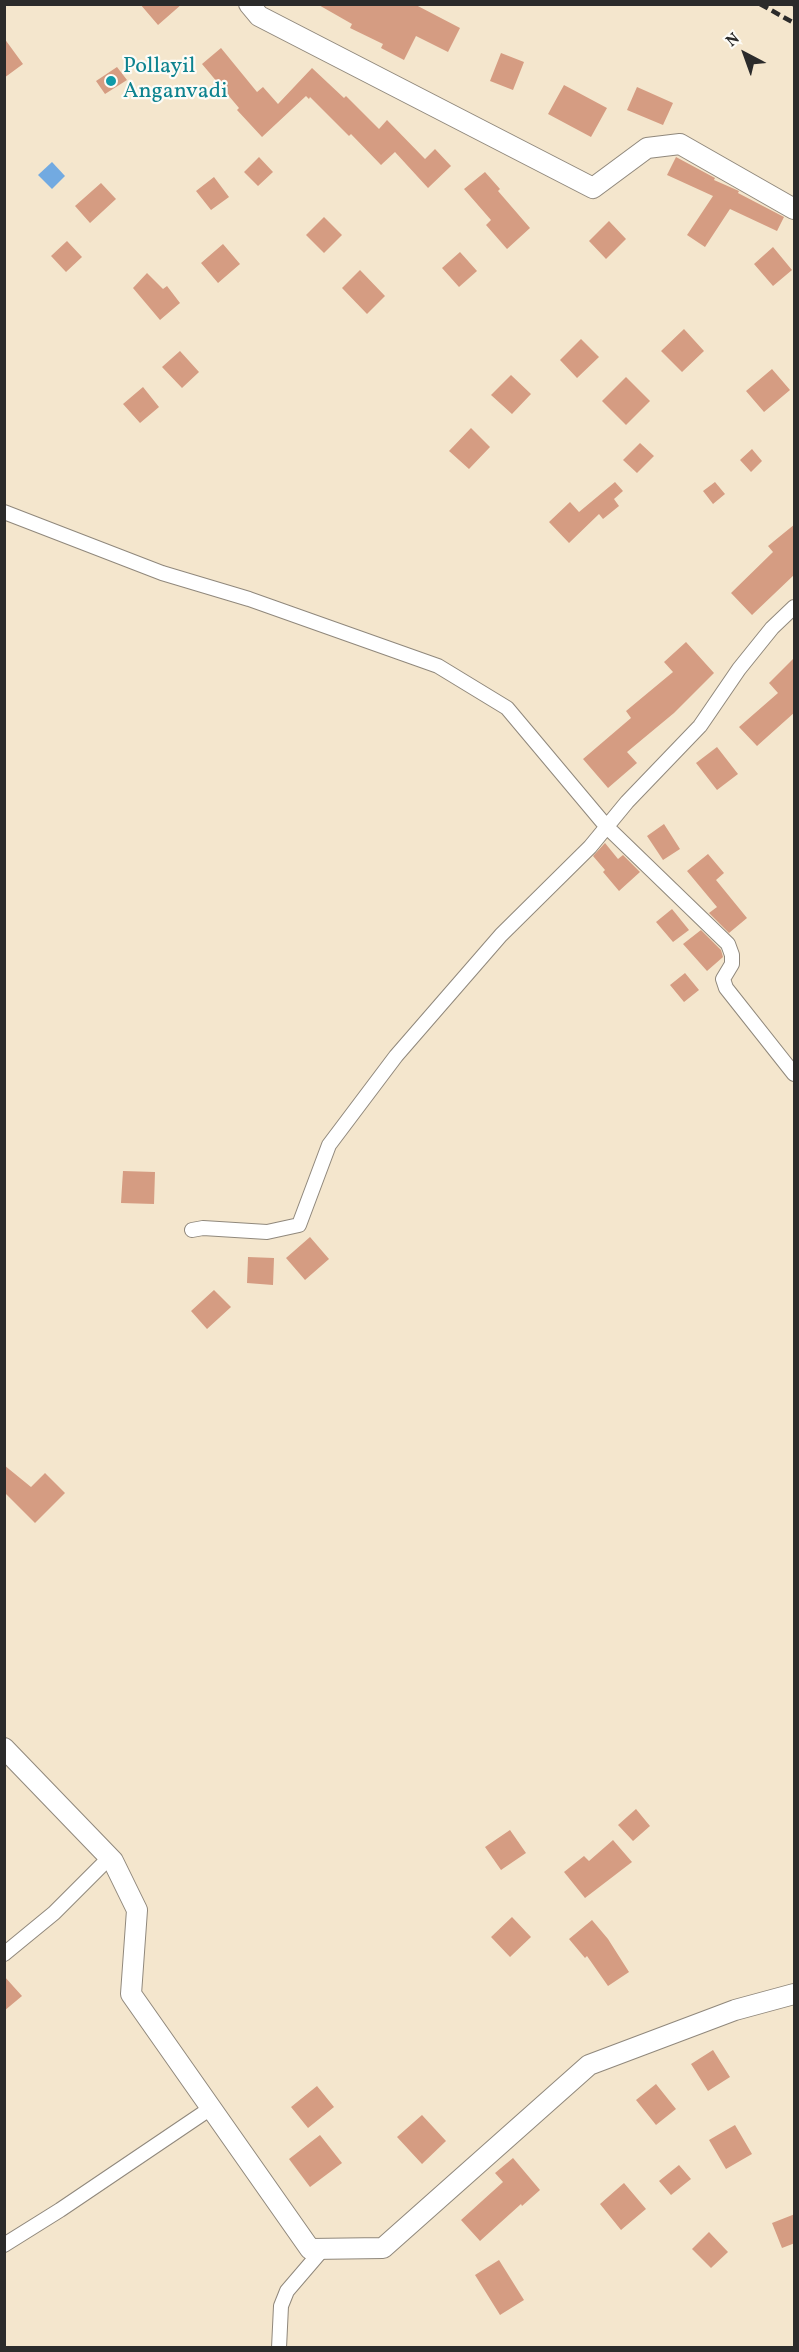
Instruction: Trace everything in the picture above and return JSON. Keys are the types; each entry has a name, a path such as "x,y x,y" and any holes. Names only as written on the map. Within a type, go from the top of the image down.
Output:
{"main road":[{"path":"249,4 259,16 592,188 647,148 680,144 795,209"},
{"path":"4,1748 110,1857 137,1910 131,1994 310,2249 383,2248 589,2065 735,2010 795,1994"}],"street":[{"path":"4,512 162,573 249,599 438,666 507,708 606,826 728,944 732,964 723,979 726,988 795,1074"},
{"path":"192,1230 202,1228 267,1232 299,1225 329,1145 396,1056 501,934 590,847 606,826 700,726 739,669 772,628 795,608"},
{"path":"4,1954 54,1913 110,1857"},
{"path":"4,2244 60,2210 211,2108"},
{"path":"279,2348 281,2306 287,2291 322,2249"}],"water":[{"path":"52,162 65,176 52,189 38,175"}],"building":[{"path":"140,4 182,4 158,25"},
{"path":"317,4 414,4 460,28 448,52 416,36 404,60 381,48 383,44 350,28 352,24"},
{"path":"4,38 23,64 4,78"},
{"path":"221,48 257,92 263,87 278,104 312,68 344,98 346,96 379,129 387,120 425,159 435,149 451,166 428,188 395,152 381,165 351,134 349,136 310,97 309,99 306,96 262,137 237,110 239,108 202,64"},
{"path":"501,53 524,62 513,90 490,81"},
{"name":"Pollayil Anganvadi","path":"117,67 127,80 105,94 96,81"},
{"path":"564,85 607,108 591,137 548,114"},
{"path":"637,87 673,103 663,125 627,110"},
{"path":"259,157 273,172 258,186 244,172"},
{"path":"676,157 784,217 777,231 730,209 705,247 687,235 713,196 667,175"},
{"path":"485,172 530,228 507,249 486,225 491,220 464,189"},
{"path":"214,177 229,197 211,210 196,191"},
{"path":"101,183 116,199 90,223 75,206"},
{"path":"324,217 342,235 324,253 306,235"},
{"path":"609,221 626,239 606,259 589,241"},
{"path":"67,241 82,257 66,272 51,256"},
{"path":"223,244 240,264 218,283 201,263"},
{"path":"773,247 792,270 773,286 754,264"},
{"path":"460,252 477,271 459,287 442,268"},
{"path":"360,270 385,296 367,314 342,288"},
{"path":"147,273 163,289 167,286 180,303 160,320 133,288"},
{"path":"684,329 704,351 682,372 661,351"},
{"path":"581,339 599,357 577,378 560,360"},
{"path":"180,351 199,372 182,388 162,367"},
{"path":"772,369 790,390 764,412 746,391"},
{"path":"511,375 531,394 512,414 491,395"},
{"path":"626,377 650,401 626,425 602,401"},
{"path":"143,387 159,407 140,423 123,404"},
{"path":"471,428 490,447 469,469 449,451"},
{"path":"640,443 654,456 637,473 623,460"},
{"path":"752,449 762,461 751,472 740,460"},
{"path":"615,482 623,491 614,499 619,506 603,519 599,514 569,543 549,522 570,502 579,512"},
{"path":"715,482 725,494 713,504 703,491"},
{"path":"795,524 795,574 752,615 731,593 773,552 768,546"},
{"path":"686,642 714,673 674,713 627,752 637,763 608,788 583,759 631,718 626,711 673,672 664,662"},
{"path":"795,657 795,712 757,746 739,727 778,693 769,683"},
{"path":"717,747 738,774 717,790 696,763"},
{"path":"664,824 680,849 663,860 647,836"},
{"path":"605,843 618,859 623,855 640,872 619,891 593,856"},
{"path":"708,854 724,873 716,880 747,918 729,933 709,913 717,907 687,871"},
{"path":"672,909 689,930 673,942 656,922"},
{"path":"701,930 721,950 723,957 707,971 683,944"},
{"path":"685,973 699,990 684,1002 670,985"},
{"path":"123,1171 155,1172 154,1204 121,1203"},
{"path":"310,1237 329,1259 305,1280 286,1258"},
{"path":"248,1257 274,1258 273,1285 247,1283"},
{"path":"214,1290 231,1307 207,1329 191,1311"},
{"path":"4,1465 31,1487 45,1473 65,1493 35,1523 4,1492"},
{"path":"636,1809 650,1826 633,1841 618,1825"},
{"path":"510,1830 526,1853 501,1870 485,1847"},
{"path":"613,1840 632,1862 585,1898 564,1872 584,1856 589,1861"},
{"path":"512,1917 531,1937 510,1957 491,1937"},
{"path":"592,1920 608,1939 629,1972 608,1986 587,1956 585,1958 569,1939"},
{"path":"4,1976 22,1996 4,2011"},
{"path":"713,2050 730,2077 708,2091 691,2064"},
{"path":"656,2084 676,2109 656,2125 636,2100"},
{"path":"317,2086 334,2107 308,2128 291,2107"},
{"path":"422,2115 446,2141 422,2164 397,2137"},
{"path":"735,2125 752,2154 726,2169 709,2140"},
{"path":"320,2135 342,2163 310,2187 289,2159"},
{"path":"513,2158 540,2190 480,2241 461,2220 503,2182 495,2173"},
{"path":"679,2165 691,2179 671,2195 659,2181"},
{"path":"624,2183 646,2209 621,2230 600,2204"},
{"path":"795,2214 795,2243 782,2248 772,2223"},
{"path":"709,2232 728,2252 711,2268 692,2249"},
{"path":"499,2260 524,2300 500,2315 475,2275"}],"railway":[{"path":"760,4 794,23"}],"place":[{"name":"Pollayil Anganvadi","path":"111,81"}]}
